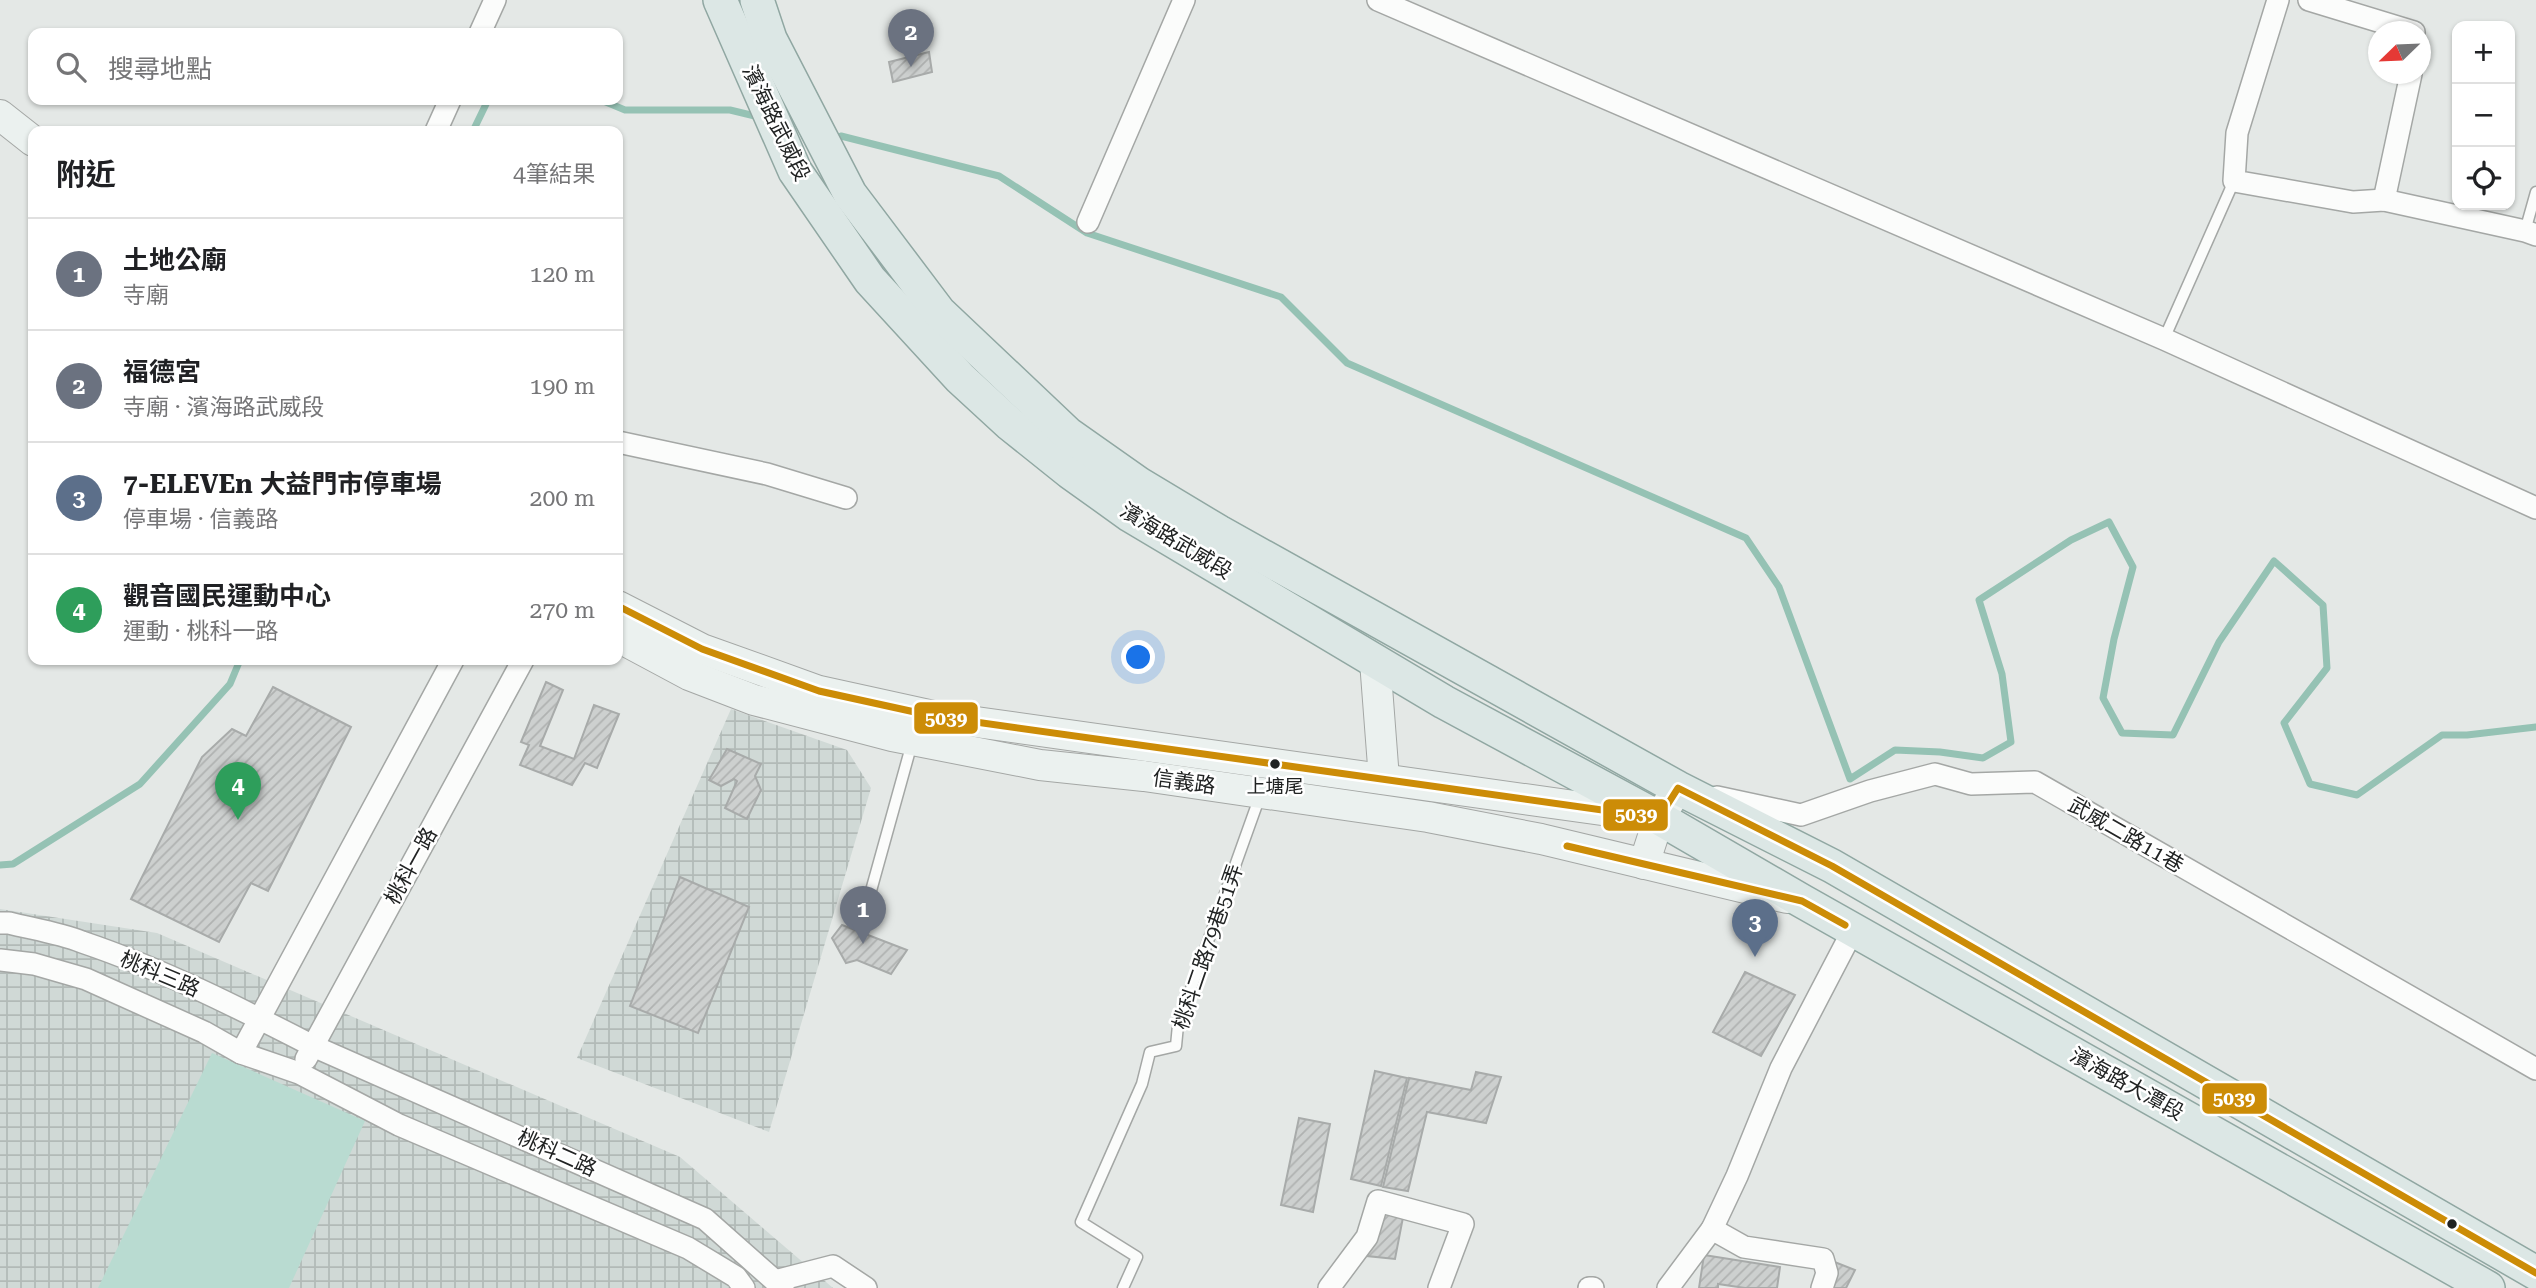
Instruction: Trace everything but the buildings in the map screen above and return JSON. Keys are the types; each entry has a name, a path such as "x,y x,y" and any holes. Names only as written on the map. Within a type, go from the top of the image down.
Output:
{"main road":[{"name":"濱海路武威段","path":"720,0 795,171 870,280 960,378 1010,424 1130,515 1444,702 1659,818 1802,901"},
{"name":"濱海路武威段","path":"757,0 770,39 850,194 939,312 1068,434 1139,484 1219,532 1678,788"},
{"path":"15,127 28,150"},
{"name":"信義路","path":"623,609 702,649 914,726 1040,765 1144,776 1428,817 1541,839 1802,901"},
{"name":"信義路","path":"623,640 689,675 754,700 823,720 914,726 1384,779 1659,818"},
{"path":"1375,661 1384,779"},
{"path":"1644,864 1659,818 1678,788"},
{"name":"濱海路大潭段","path":"1678,788 1832,866 2536,1273"},
{"name":"濱海路大潭段","path":"1802,901 2488,1288"}],"street":[{"path":"482,28 495,0"},
{"path":"1088,222 1184,0"},
{"path":"1378,0 2164,340 2536,508"},
{"path":"2278,0 2237,133 2234,181 2353,202 2384,200 2530,233"},
{"path":"2309,0 2378,21"},
{"path":"2384,200 2409,84"},
{"path":"438,126 448,105"},
{"path":"623,443 767,474 846,498"},
{"path":"241,1053 450,665"},
{"name":"桃科一路","path":"299,1073 520,665"},
{"name":"武威二路11巷","path":"1678,788 1801,815 1870,791 1935,774 1971,783 2035,782 2536,1069"},
{"name":"桃科三路","path":"0,923 81,941 260,1018 313,1046"},
{"path":"1668,1288 1712,1229 1737,1177 1781,1068 1853,930"},
{"name":"桃科三路","path":"0,960 34,964 86,979 204,1032 241,1053 299,1073"},
{"name":"桃科二路","path":"313,1046 705,1219 779,1285"},
{"name":"桃科二路","path":"299,1073 399,1125 688,1248 736,1278 744,1288"},
{"path":"1329,1288 1367,1237 1378,1201 1463,1224 1445,1286"},
{"path":"1712,1229 1744,1247 1823,1259 1827,1273 1822,1288"},
{"path":"779,1285 833,1266 866,1288"}],"lane":[{"path":"2164,340 2234,181"},
{"path":"2530,233 2536,192"},
{"path":"864,916 914,726"},
{"name":"桃科二路79巷51弄","path":"1122,1288 1137,1257 1081,1222 1142,1084 1150,1052 1176,1046 1178,1025 1261,793"}],"shaded area":[{"path":"731,709 847,750 871,788 769,1132 577,1058"},
{"path":"0,909 157,933 680,1157 833,1288 0,1288"}],"green space":[{"path":"212,1053 365,1121 289,1288 98,1288"}],"waterway":[{"path":"475,126 486,105"},
{"path":"613,105 625,110 730,110 759,117"},
{"path":"841,136 999,176 1087,233 1281,297 1347,363 1746,538 1779,587 1850,779 1895,750 1983,758 2011,742 2002,674 1979,600 2071,540 2109,522 2133,567 2114,639 2103,698 2122,733 2173,735 2219,642 2274,561 2323,605 2327,668 2284,723 2310,784 2357,795 2442,735 2467,735 2536,727"},
{"path":"0,865 13,864 140,784 230,684 238,665"}],"transit line":[{"name":"5039","path":"623,609 702,649 819,691 933,716 1659,818 1678,788 1832,866 2536,1273"},
{"name":"5039","path":"1567,846 1802,901 1845,925"}],"place":[{"name":"福德宮","path":"911,67"},
{"name":"上塘尾","path":"1275,764"},
{"name":"觀音國民運動中心","path":"238,820"},
{"name":"土地公廟","path":"863,944"},
{"name":"7-ELEVEn 大益門市停車場","path":"1755,957"}]}
